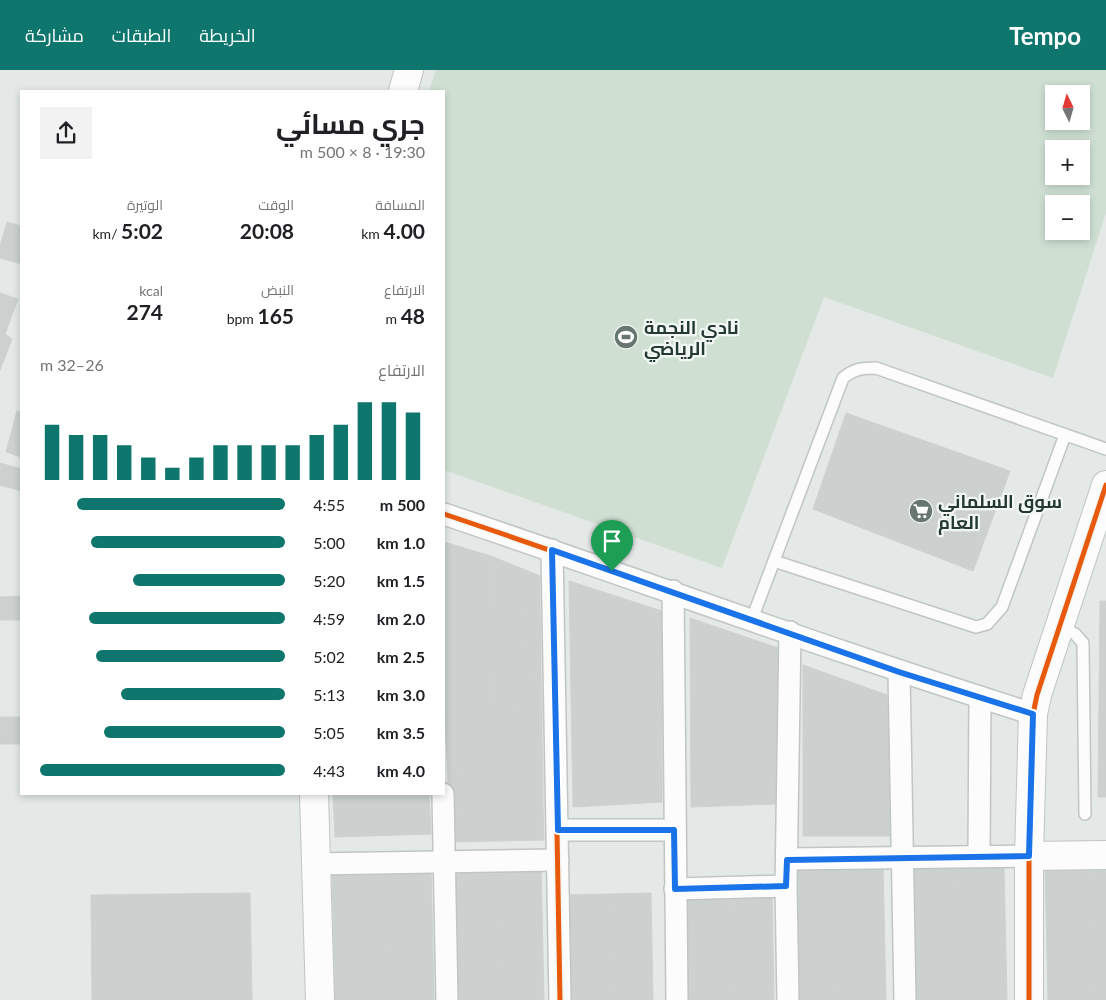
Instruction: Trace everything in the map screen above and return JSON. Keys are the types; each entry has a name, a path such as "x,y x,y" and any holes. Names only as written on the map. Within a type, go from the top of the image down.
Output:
{"street":[{"path":"403,90 409,70"},
{"path":"1029,1000 1029,856 1033,714 1060,626 1103,501"},
{"path":"445,514 673,591 899,672 1033,714"},
{"path":"552,550 560,1000"},
{"path":"673,591 677,1000"},
{"path":"788,1000 786,886 790,632"},
{"path":"899,672 905,1000"},
{"path":"979,856 980,698"},
{"path":"314,795 320,1000"},
{"path":"443,795 447,1000"},
{"path":"558,830 674,830"},
{"path":"787,860 1106,855"},
{"path":"315,864 444,860 558,860"},
{"path":"675,889 786,886"}],"lane":[{"path":"752,619 843,378 852,370 876,368 1106,449"},
{"path":"774,561 976,627 987,624 1002,606 1065,435"},
{"path":"1060,626 1075,634 1083,642 1085,814"}],"green space":[{"name":"نادي النجمة الرياضي","path":"436,70 1106,70 1106,213 1053,378 824,297 722,568 445,470 445,90 429,90"}],"building":[{"path":"7,222 20,226 20,264 0,258 0,246"},
{"path":"0,293 18,299 5,334 12,339 0,370"},
{"path":"17,411 20,412 20,457 6,452"},
{"name":"سوق السلماني العام","path":"846,413 1010,471 973,571 813,509"},
{"path":"0,463 20,469 20,491 0,485"},
{"path":"445,542 491,556 491,611 445,612"},
{"path":"491,556 540,576 540,609 491,611"},
{"path":"569,581 662,611 662,802 573,807"},
{"path":"20,596 20,620 0,620 0,597"},
{"path":"1100,601 1106,601 1106,797 1098,797"},
{"path":"540,609 541,642 492,644 491,611"},
{"path":"491,611 492,644 445,645 445,612"},
{"path":"690,618 778,648 776,804 691,807"},
{"path":"541,642 541,675 493,676 492,644"},
{"path":"492,644 493,676 445,678 445,645"},
{"path":"803,665 887,695 892,836 803,836"},
{"path":"541,675 542,708 493,710 493,676"},
{"path":"493,676 493,710 445,711 445,678"},
{"path":"542,708 542,741 494,742 493,710"},
{"path":"493,710 494,742 446,743 445,711"},
{"path":"0,717 20,717 20,744 0,744"},
{"path":"542,741 543,774 495,775 494,742"},
{"path":"494,742 495,775 448,776 446,743"},
{"path":"543,774 543,807 496,808 495,775"},
{"path":"495,775 496,808 449,809 448,776"},
{"path":"333,795 429,795 431,834 335,837"},
{"path":"543,807 544,840 497,841 496,808"},
{"path":"496,808 497,841 450,842 449,809"},
{"path":"1092,863 1106,863 1106,1000 1095,1000"},
{"path":"1092,863 1095,1000 1048,1000 1045,864"},
{"path":"431,866 434,1000 386,1000 383,867"},
{"path":"1004,866 1007,1000 960,1000 958,867"},
{"path":"383,867 386,1000 335,1000 332,868"},
{"path":"541,867 544,1000 498,1000 495,868"},
{"path":"958,867 960,1000 913,1000 911,868"},
{"path":"495,868 498,1000 451,1000 448,869"},
{"path":"883,868 886,1000 840,1000 837,869"},
{"path":"837,869 840,1000 793,1000 790,870"},
{"path":"772,892 774,1000 733,1000 731,893"},
{"path":"250,893 252,1000 92,1000 91,895"},
{"path":"651,893 653,1000 612,1000 610,894"},
{"path":"731,893 733,1000 686,1000 684,894"},
{"path":"610,894 612,1000 565,1000 563,895"}],"cycle path":[{"path":"1029,1000 1029,856 1033,714 1037,695 1106,485"},
{"path":"445,514 811,641 1033,714"},
{"path":"552,550 560,1000"}],"place":[{"name":"نادي النجمة الرياضي","path":"626,337"},
{"name":"سوق السلماني العام","path":"921,511"}],"route":[{"path":"552,550 612,571 790,632 899,672 1033,714 1029,856 787,860 786,886 675,889 674,830 558,830 552,550"}]}
